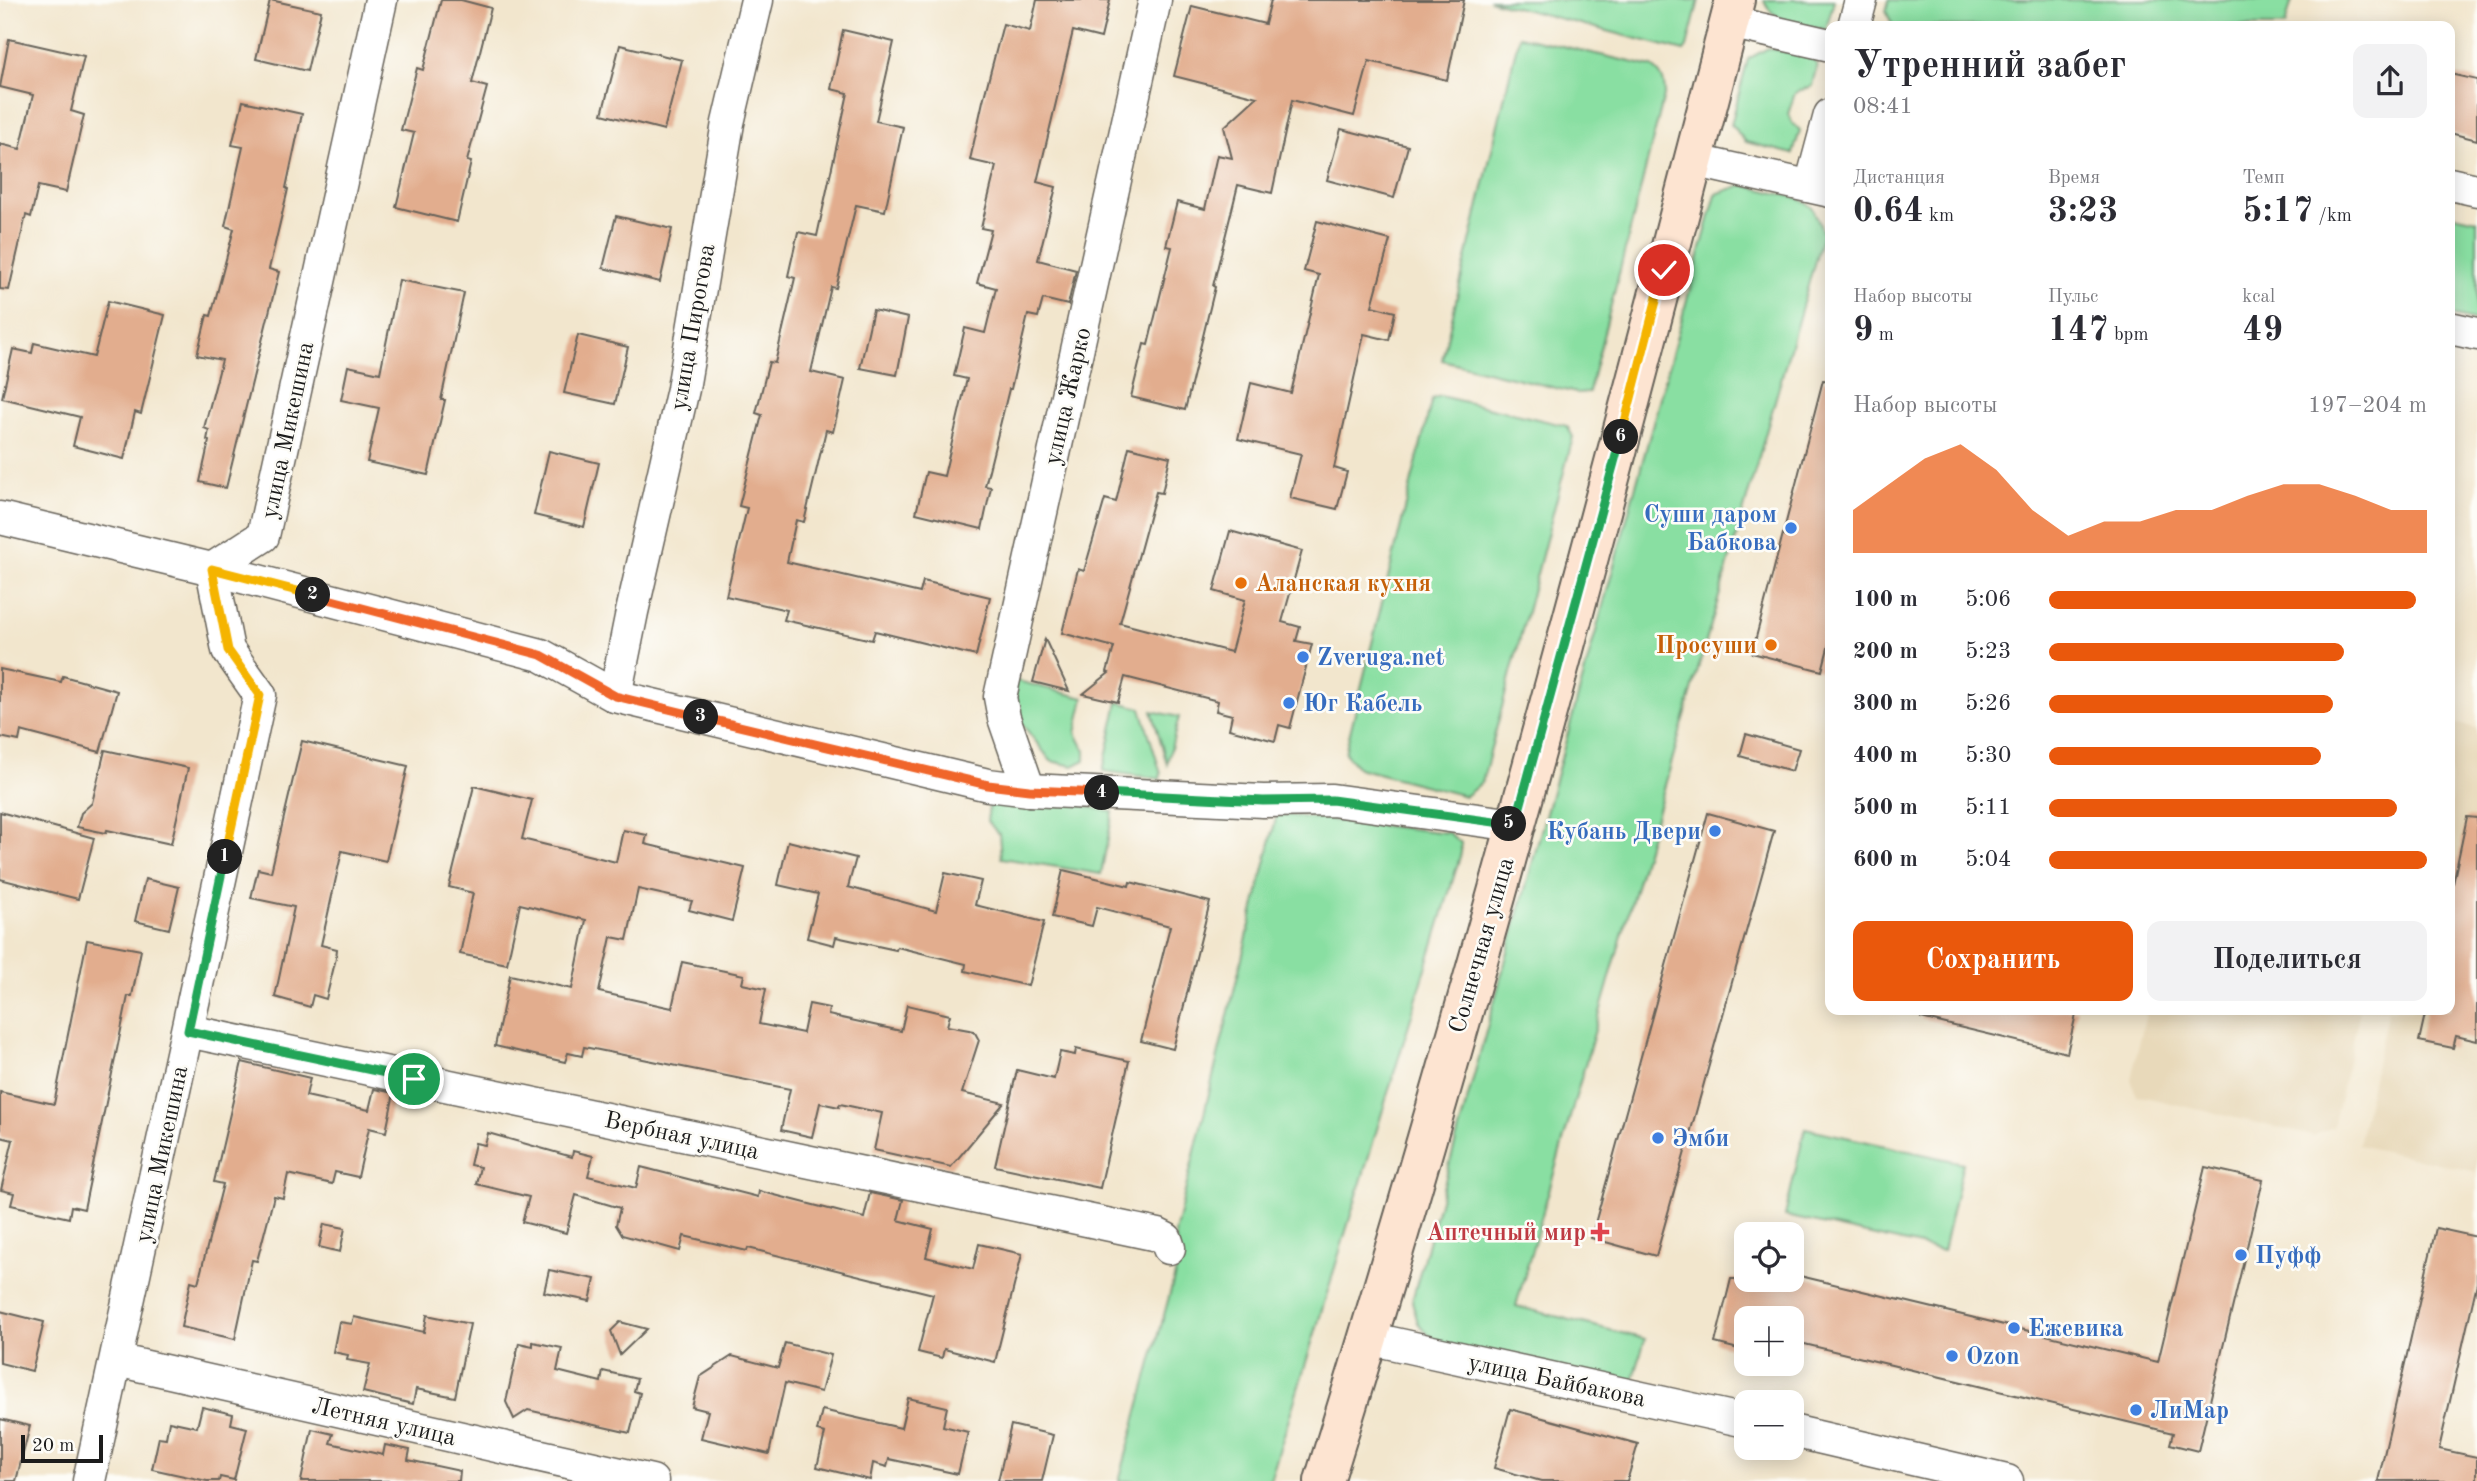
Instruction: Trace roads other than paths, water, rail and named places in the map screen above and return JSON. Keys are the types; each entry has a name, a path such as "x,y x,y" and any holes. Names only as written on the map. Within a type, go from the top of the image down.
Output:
{"main road":[{"name":"Солнечная улица","path":"1324,1481 1368,1338 1579,597 1732,11"}],"street":[{"name":"улица Микешина","path":"89,1481 260,695 228,650 212,569 263,536 381,0"},
{"name":"улица Пирогова","path":"615,696 683,389 728,123 757,0"},
{"name":"улица Жарко","path":"1029,790 1004,718 1000,697 1155,0"},
{"path":"1855,21 1861,0"},
{"path":"1732,11 1825,43"},
{"path":"1692,160 1821,189 1825,156"},
{"path":"2455,185 2477,190"},
{"path":"2455,329 2477,334"},
{"path":"0,518 212,569 541,655 615,696 988,785 1029,790 1263,801 1332,800 1515,825"},
{"name":"Вербная улица","path":"188,1031 1158,1235 1166,1239 1169,1248"},
{"name":"улица Байбакова","path":"1368,1338 1734,1418"},
{"name":"Летняя улица","path":"116,1360 652,1481"},
{"path":"1804,1434 2007,1481"}],"place":[{"name":"Суши даром Бабкова","path":"1791,528"},
{"name":"Аланская кухня","path":"1241,583"},
{"name":"Просуши","path":"1771,645"},
{"name":"Zveruga.net","path":"1303,657"},
{"name":"Юг Кабель","path":"1289,703"},
{"name":"Кубань Двери","path":"1715,831"},
{"name":"Эмби","path":"1658,1138"},
{"name":"Аптечный мир","path":"1600,1232"},
{"name":"Пуфф","path":"2241,1255"},
{"name":"Ежевика","path":"2014,1328"},
{"name":"Ozon","path":"1952,1356"},
{"name":"ЛиМар","path":"2136,1410"}]}
